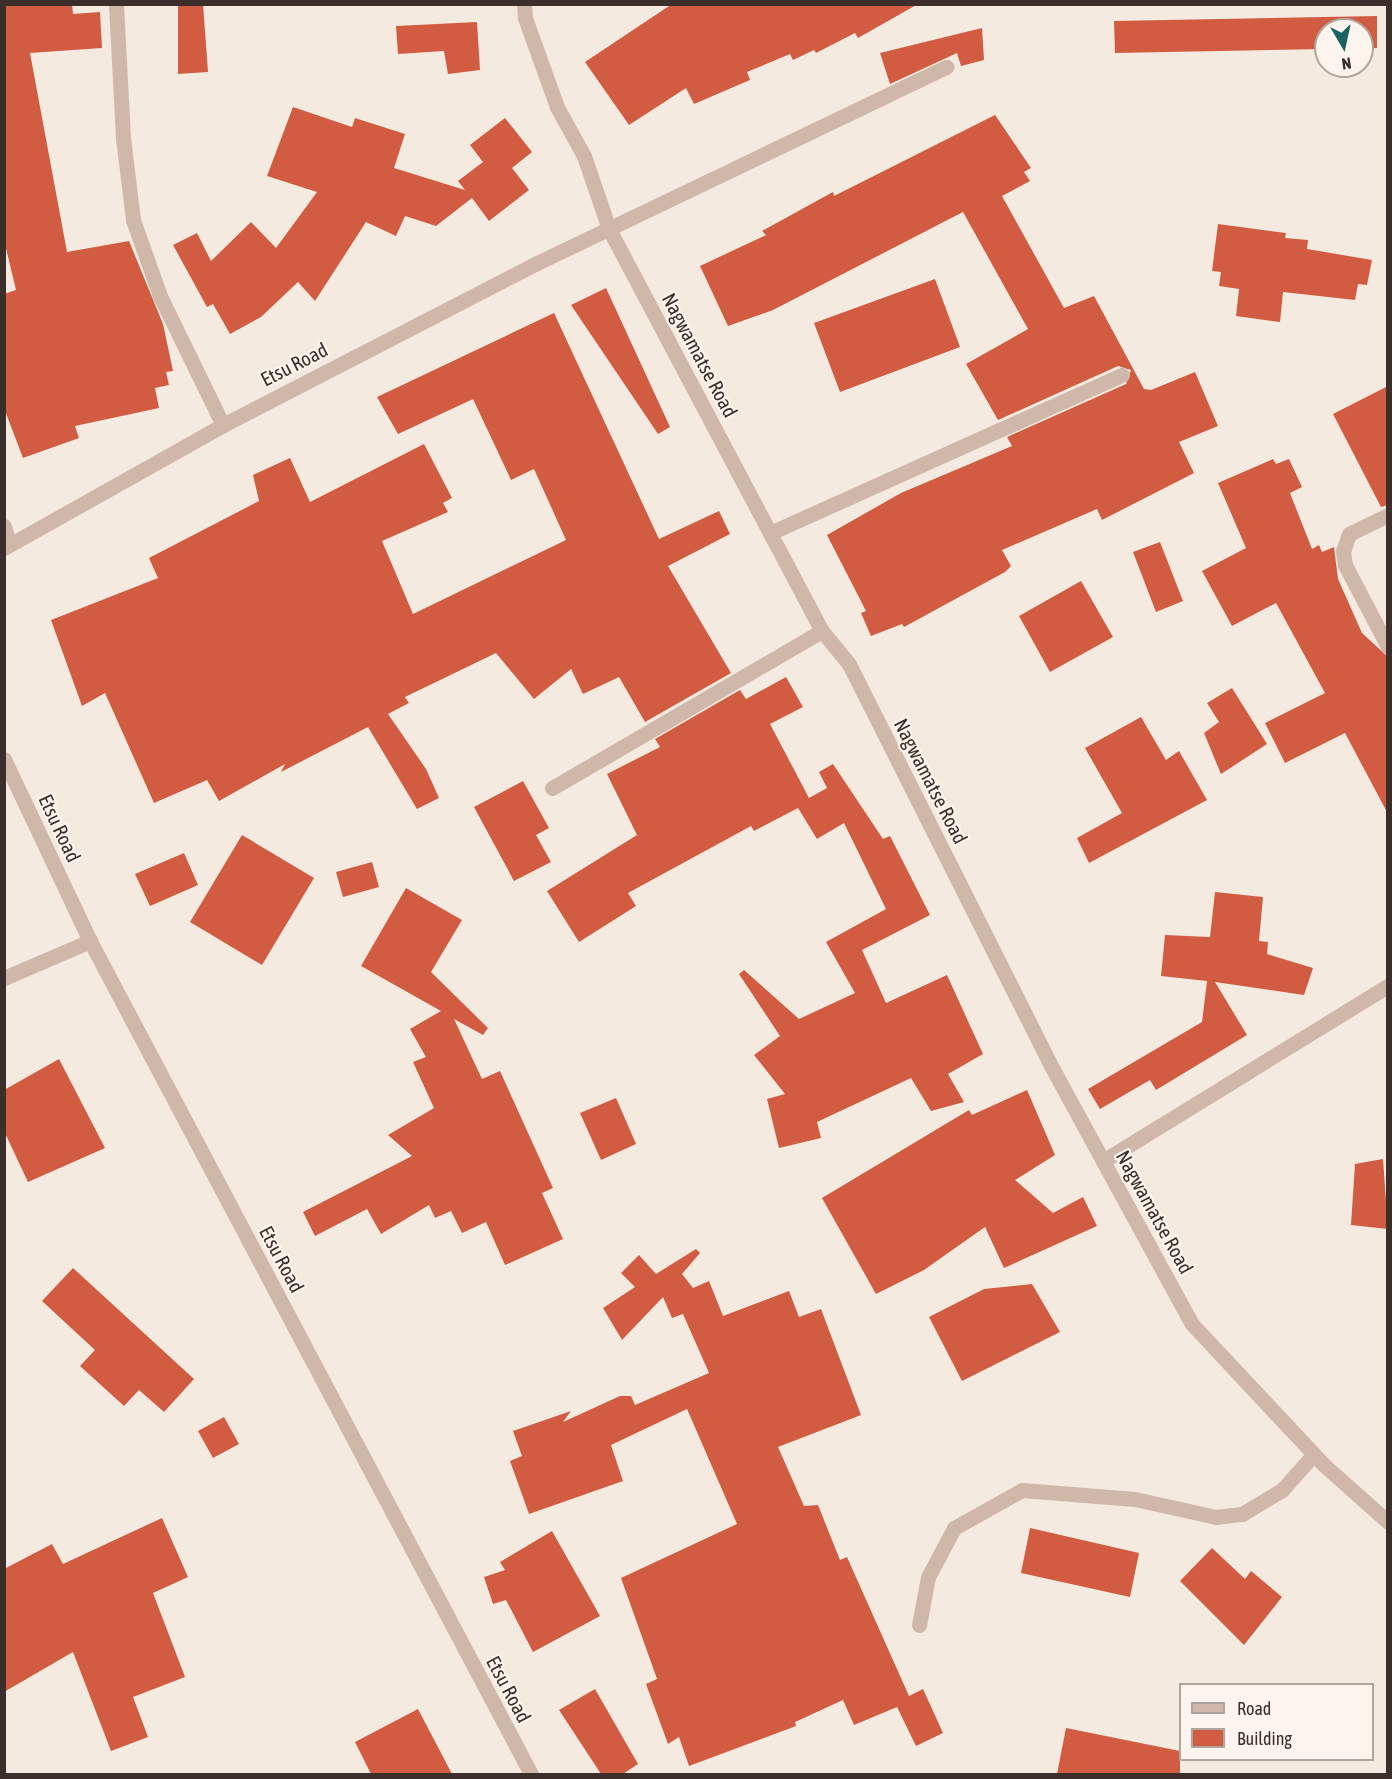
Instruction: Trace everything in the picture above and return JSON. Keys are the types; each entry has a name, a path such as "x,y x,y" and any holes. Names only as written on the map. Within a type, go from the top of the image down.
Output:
{"street":[{"path":"116,4 123,138 134,220 160,296 223,425"},
{"name":"Nagwamatse Road","path":"524,4 525,18 557,107 584,156 609,229 822,631 849,664 1103,1161 1192,1324 1314,1454 1388,1522"},
{"name":"Etsu Road","path":"7,546 223,425 609,229 947,67"},
{"path":"770,533 1122,375"},
{"path":"1388,515 1348,534 1343,550 1345,565 1388,647"},
{"path":"4,526 7,546"},
{"path":"552,788 822,631"},
{"name":"Etsu Road","path":"4,759 90,941 531,1774"},
{"path":"4,978 90,941"},
{"path":"1103,1161 1388,986"},
{"path":"919,1625 928,1576 954,1528 1022,1490 1135,1499 1216,1516 1242,1514 1282,1490 1314,1454"}],"building":[{"path":"4,4 72,4 73,14 100,12 102,48 30,53 67,252 129,241 163,324 173,371 166,372 169,385 155,388 159,408 75,426 79,438 23,458 4,408 4,294 16,290 4,240"},
{"path":"178,4 203,4 208,72 178,74"},
{"path":"672,4 918,4 858,38 855,33 816,53 814,50 793,60 790,54 747,72 750,80 694,104 686,88 629,125 585,62"},
{"path":"1377,16 1377,48 1374,48 1374,18 1314,18 1314,49 1115,53 1114,21"},
{"path":"477,22 480,70 448,74 444,51 398,54 396,26"},
{"path":"982,28 984,60 961,66 957,53 890,84 880,53"},
{"path":"293,107 352,127 355,118 405,134 394,168 465,190 458,181 483,162 470,145 505,118 532,152 512,168 529,190 489,221 472,198 436,226 405,216 396,236 366,222 315,301 298,282 261,317 230,334 213,304 207,307 173,245 197,233 211,261 251,222 276,248 317,192 267,176"},
{"path":"995,115 1031,168 1024,172 1030,181 1002,196 1064,308 1094,296 1144,389 1151,390 1195,372 1218,426 1179,442 1194,473 1102,520 1097,509 1002,550 1011,566 1005,572 904,627 902,624 871,636 861,613 866,611 827,535 901,493 1012,446 1007,437 1126,384 1131,370 1118,366 998,420 966,364 1028,329 963,212 773,310 728,326 700,266 766,235 762,231 833,192 834,196"},
{"path":"1218,224 1286,233 1285,238 1308,240 1307,249 1372,260 1367,285 1358,284 1355,300 1283,292 1280,322 1236,316 1239,289 1219,286 1221,272 1212,271"},
{"path":"935,279 960,347 840,392 814,323"},
{"path":"606,288 670,427 658,434 571,305"},
{"path":"554,313 659,539 719,511 730,534 668,566 731,673 645,722 619,677 583,694 571,669 534,699 496,653 405,697 409,703 388,714 426,769 439,798 417,809 368,727 281,772 285,764 219,801 207,780 154,803 105,693 82,706 51,620 158,578 149,558 259,501 253,475 290,458 310,502 424,444 452,498 443,503 448,512 382,541 413,614 566,540 534,469 511,480 473,399 398,434 377,397"},
{"path":"1388,386 1388,505 1381,507 1333,414"},
{"path":"1273,459 1276,464 1289,459 1302,487 1290,493 1312,549 1319,545 1322,552 1334,547 1338,579 1362,633 1388,657 1388,814 1345,733 1285,763 1265,723 1325,693 1276,603 1232,626 1202,571 1246,548 1218,483"},
{"path":"1160,542 1183,601 1156,612 1133,552"},
{"path":"1081,581 1113,637 1050,672 1019,616"},
{"path":"786,677 803,707 770,724 809,798 827,788 819,772 833,764 883,839 890,836 930,915 862,950 886,1003 947,975 983,1054 948,1074 964,1102 931,1111 911,1078 817,1122 821,1138 779,1148 767,1099 785,1094 754,1055 780,1036 739,974 744,970 799,1019 855,993 826,942 886,909 844,823 817,839 798,808 754,831 751,826 628,893 636,906 579,942 547,891 637,835 607,774 660,747 655,739 740,690 746,699"},
{"path":"1232,688 1267,744 1221,774 1204,733 1219,722 1207,703"},
{"path":"1141,717 1166,760 1179,751 1207,800 1089,863 1077,838 1122,813 1085,748"},
{"path":"523,781 549,828 536,835 551,862 514,881 474,807"},
{"path":"242,835 314,878 262,965 190,922"},
{"path":"184,853 198,885 150,906 135,874"},
{"path":"372,862 379,887 343,897 336,872"},
{"path":"406,888 462,920 431,972 488,1028 483,1035 454,1019 482,1079 500,1071 553,1188 542,1193 563,1239 505,1265 486,1222 462,1233 451,1211 435,1218 429,1205 381,1234 367,1209 315,1236 303,1212 412,1156 388,1135 434,1108 413,1062 426,1057 410,1029 441,1011 361,966"},
{"path":"1215,892 1263,897 1259,941 1268,942 1267,954 1313,968 1304,995 1215,982 1247,1035 1156,1090 1150,1080 1100,1109 1088,1089 1202,1022 1207,981 1161,976 1165,935 1210,937"},
{"path":"59,1059 105,1148 28,1182 4,1131 4,1090"},
{"path":"1027,1090 1055,1155 1015,1180 1053,1213 1083,1197 1097,1226 1004,1268 985,1227 924,1270 876,1294 822,1198 969,1110 972,1115"},
{"path":"616,1098 636,1144 601,1160 580,1113"},
{"path":"1383,1159 1388,1229 1351,1225 1355,1164"},
{"path":"696,1249 700,1253 682,1274 693,1288 709,1281 723,1316 789,1291 799,1317 821,1309 861,1415 778,1447 804,1506 818,1505 840,1560 847,1557 909,1696 923,1689 943,1733 916,1746 897,1707 854,1725 843,1700 795,1722 796,1726 689,1766 679,1737 668,1744 646,1684 657,1679 621,1578 737,1524 687,1409 611,1445 623,1481 529,1514 510,1461 522,1456 513,1431 571,1411 563,1422 620,1396 631,1396 635,1405 709,1373 683,1314 672,1318 663,1297 622,1340 603,1308 635,1287 621,1273 639,1255 656,1274"},
{"path":"73,1268 194,1379 164,1412 139,1390 124,1406 80,1366 95,1350 42,1301"},
{"path":"1032,1284 1060,1332 962,1381 929,1317 984,1289"},
{"path":"224,1417 239,1444 213,1458 198,1431"},
{"path":"162,1518 188,1577 153,1593 185,1677 133,1697 148,1737 111,1751 73,1652 4,1692 4,1569 52,1544 63,1564"},
{"path":"1030,1528 1139,1553 1130,1597 1021,1573"},
{"path":"552,1531 600,1616 533,1652 506,1600 493,1604 484,1577 505,1570 500,1562"},
{"path":"1212,1548 1245,1579 1251,1571 1282,1597 1244,1645 1180,1581"},
{"path":"595,1689 638,1764 623,1774 601,1774 559,1710"},
{"path":"418,1709 452,1774 371,1774 355,1742"},
{"path":"1066,1728 1179,1751 1180,1774 1057,1774"}]}
